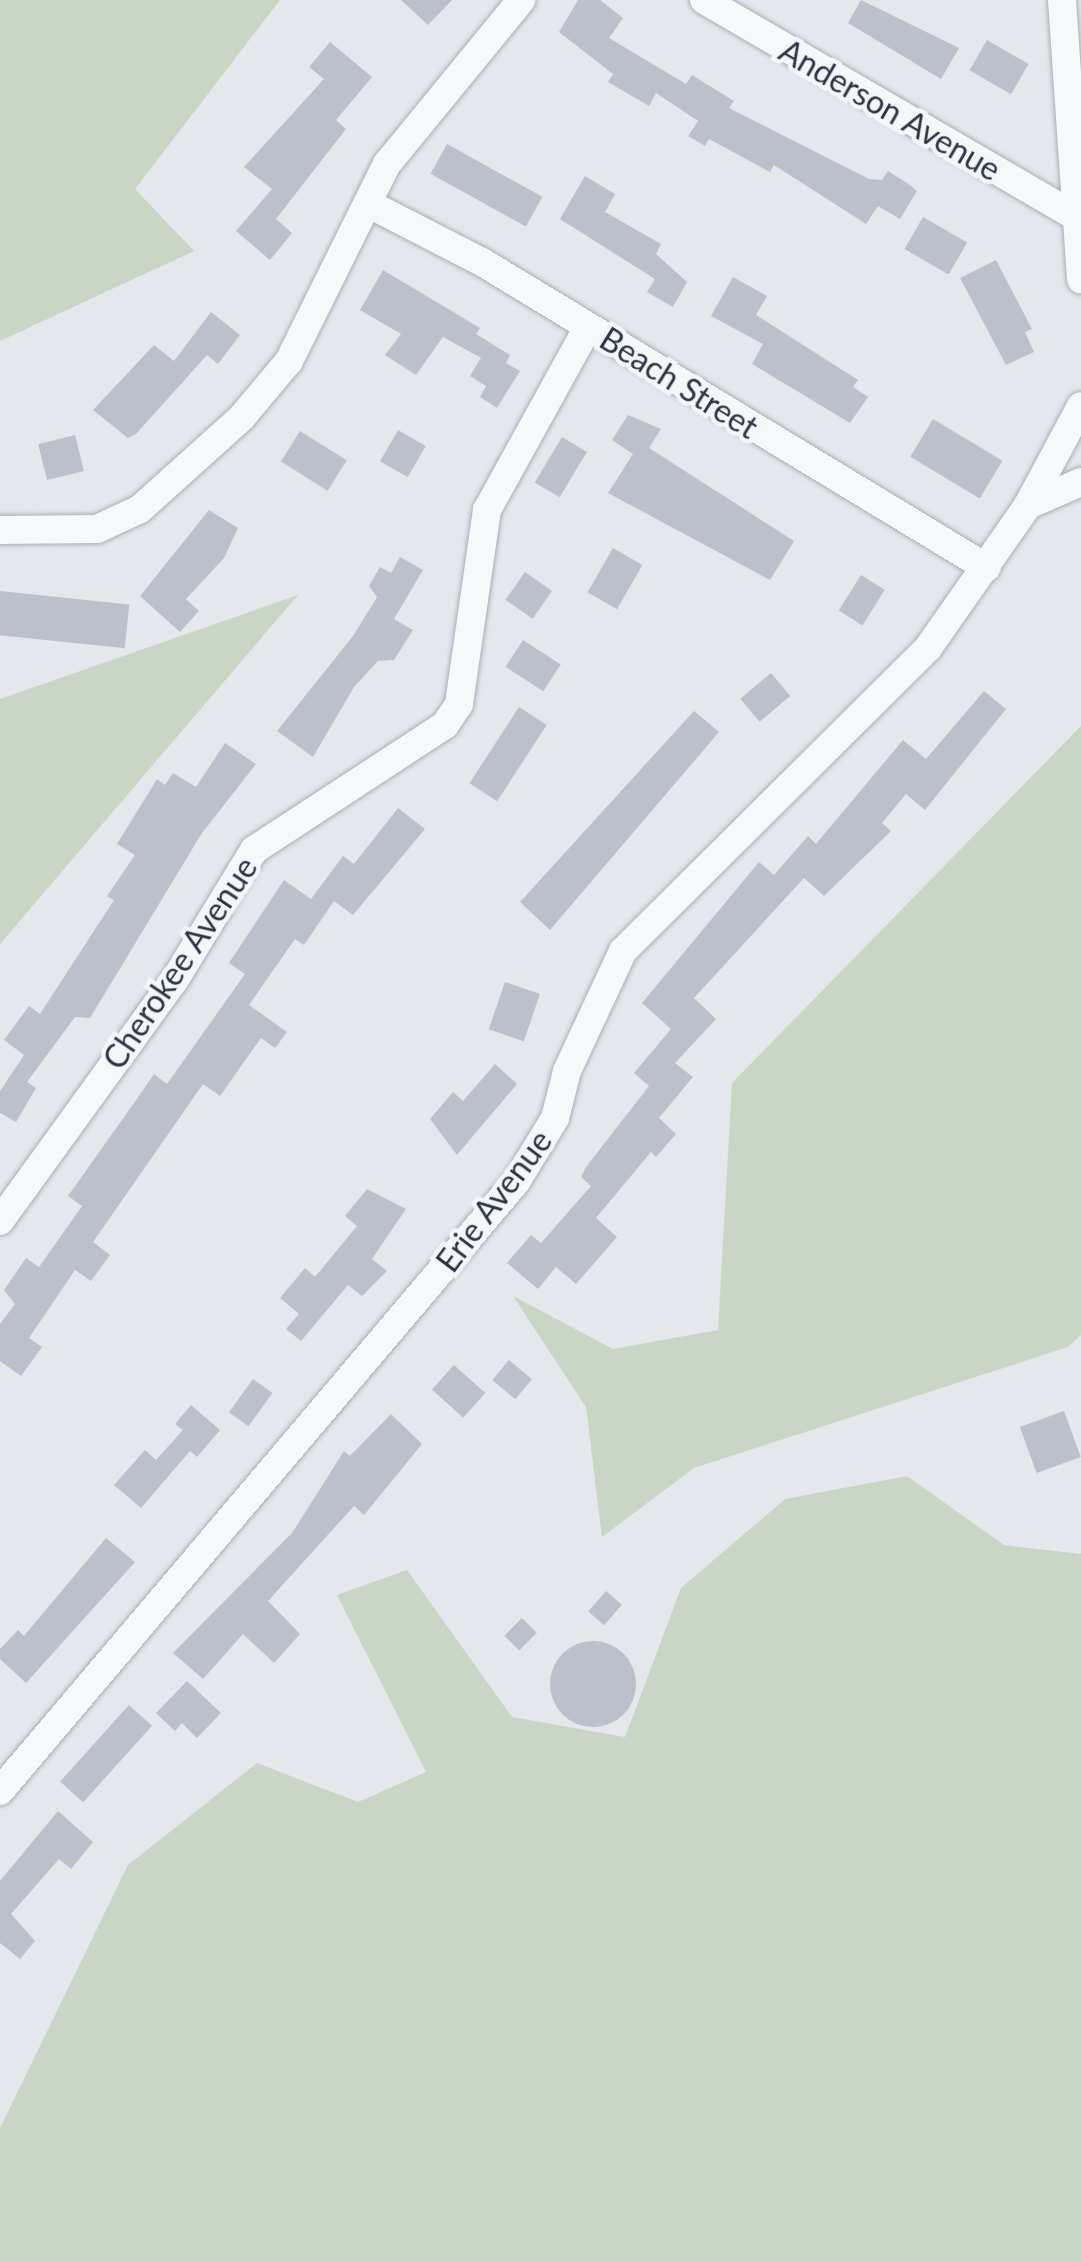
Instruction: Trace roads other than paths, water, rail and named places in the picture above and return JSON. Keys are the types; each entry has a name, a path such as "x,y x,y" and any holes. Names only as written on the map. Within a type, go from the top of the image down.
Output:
{"street":[{"path":"0,530 97,529 140,509 242,416 290,361 388,164 521,0"},
{"name":"Anderson Avenue","path":"704,0 1079,218"},
{"path":"1062,0 1081,279"},
{"name":"Beach Street","path":"369,204 588,327 987,568"},
{"name":"Cherokee Avenue","path":"0,1221 174,980 254,850 445,725 458,704 486,510 588,327"},
{"name":"Erie Avenue","path":"0,1790 516,1182 554,1118 567,1072 623,952 894,684 987,568 1028,505 1080,408"},
{"path":"1028,505 1081,482"}]}
